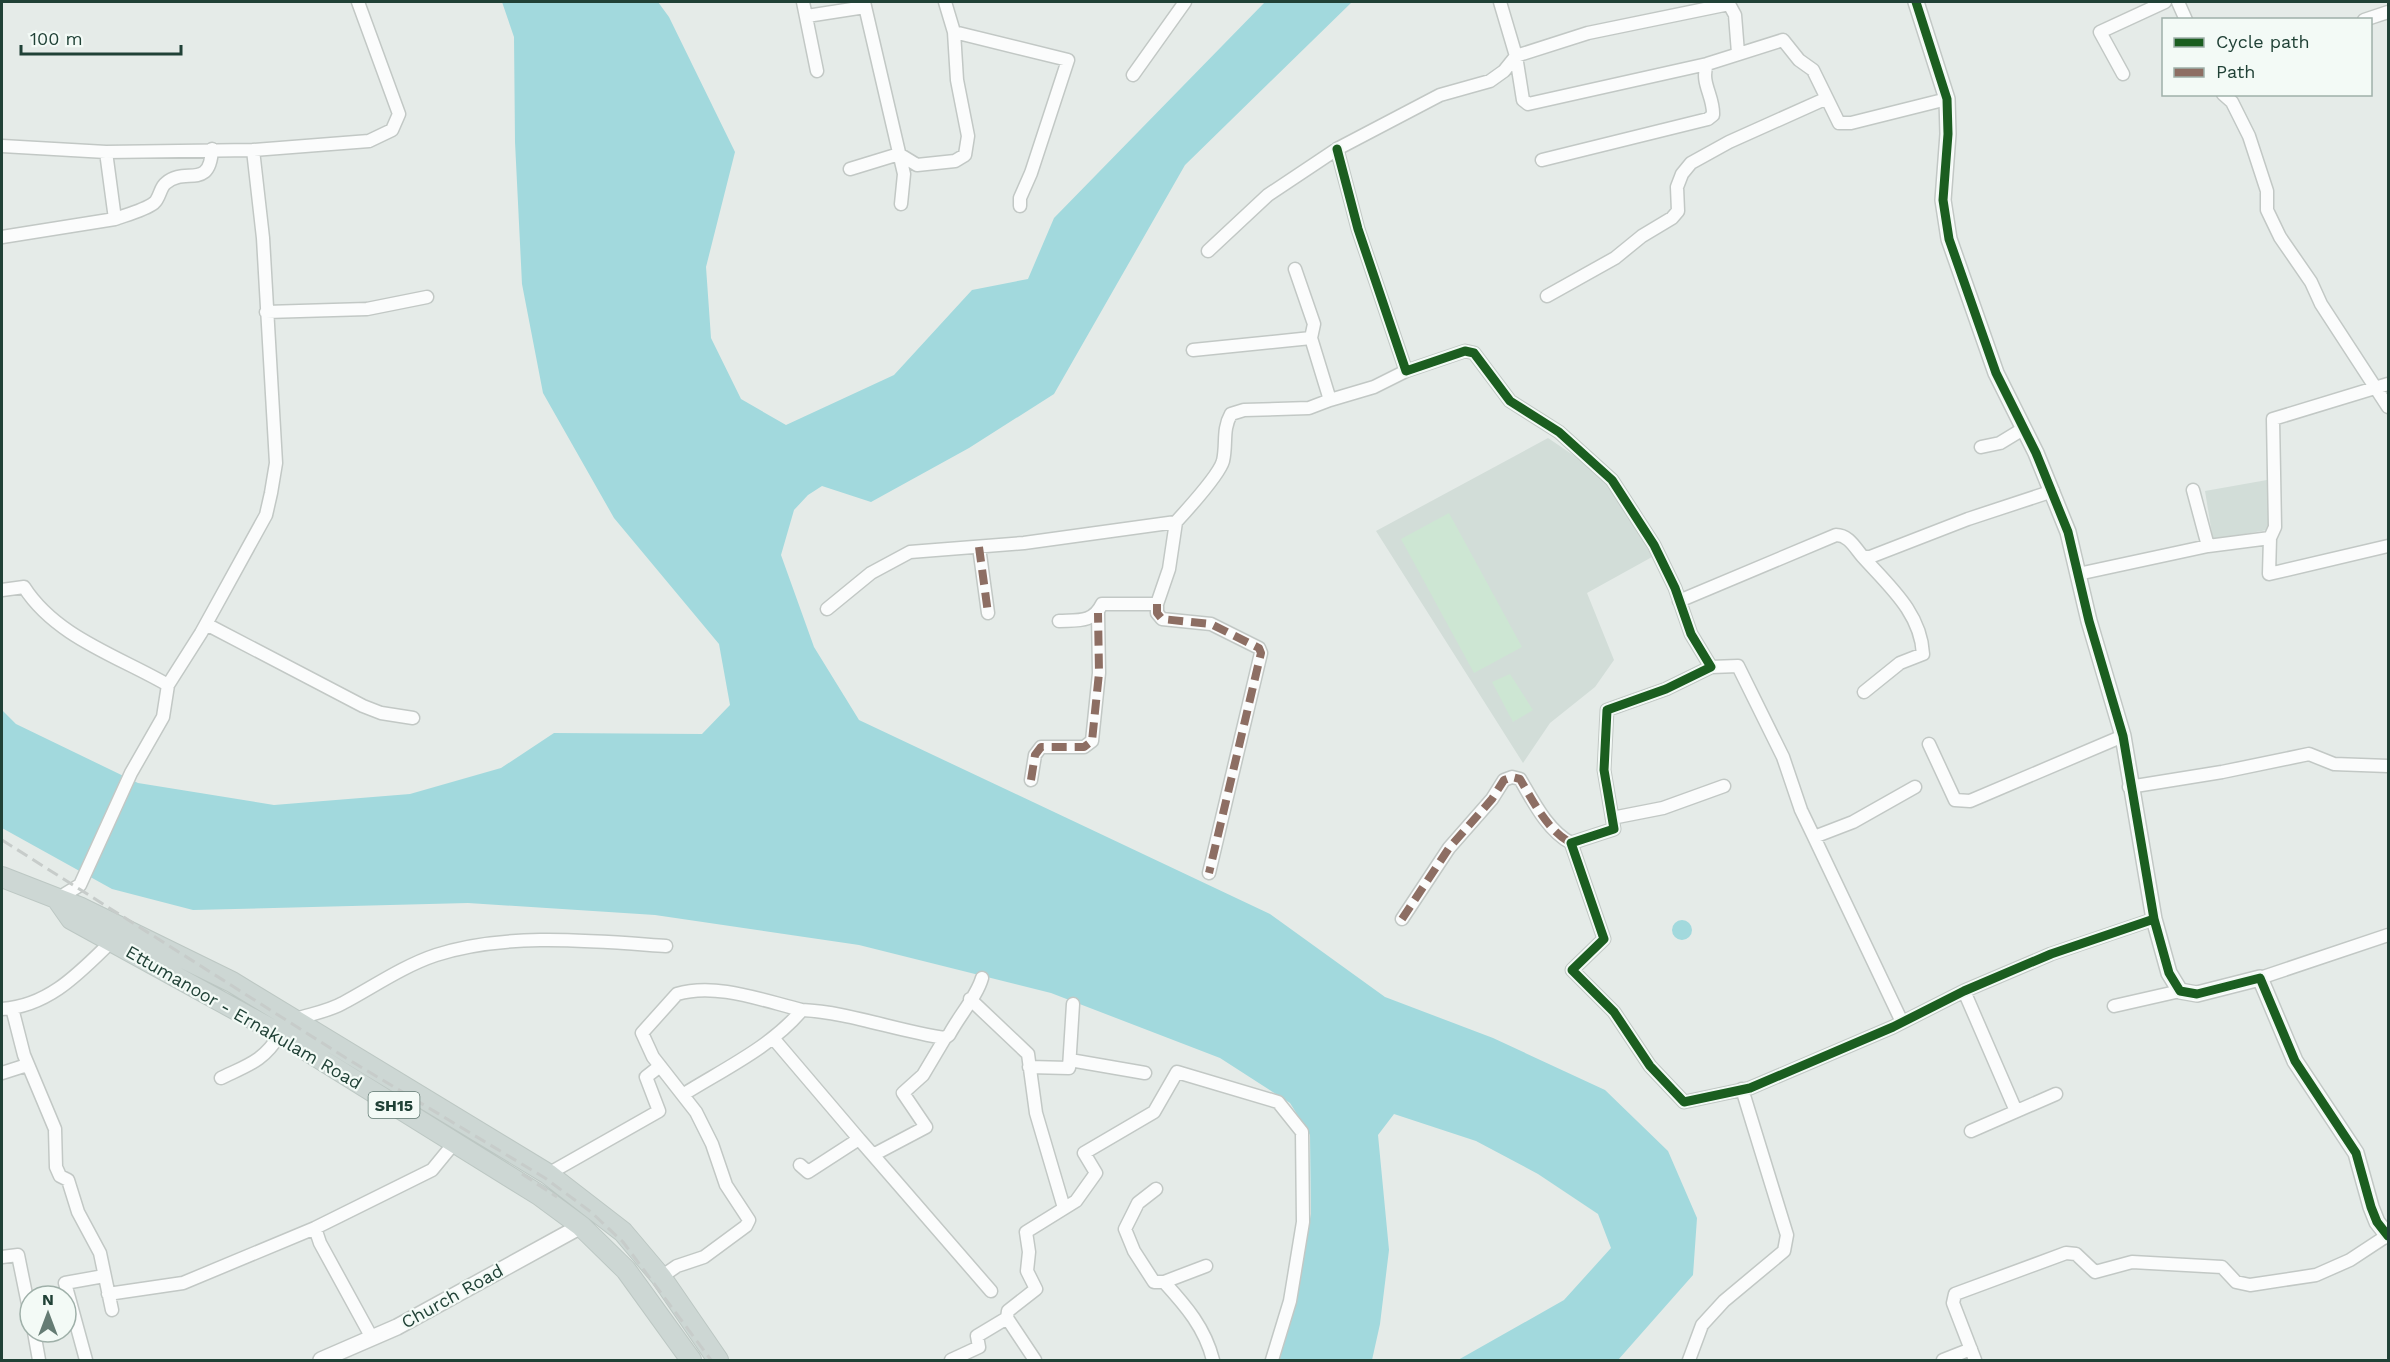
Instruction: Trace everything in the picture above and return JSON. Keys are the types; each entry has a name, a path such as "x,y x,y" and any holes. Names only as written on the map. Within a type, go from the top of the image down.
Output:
{"main road":[{"name":"Ettumanoor - Ernakulam Road","path":"2,877 57,899 72,920 113,940 280,1034 539,1195 581,1226 626,1270 691,1360"},
{"path":"57,899 79,907 232,982 548,1174 623,1232 661,1277 714,1355 691,1360"}],"street":[{"path":"2,146 106,152 253,150 369,141 392,130 399,114 358,2"},
{"path":"803,2 817,71"},
{"path":"850,169 899,154 917,165 955,161 965,155 968,136 957,80 954,32 945,2"},
{"path":"1133,75 1185,2"},
{"path":"1500,2 1516,56 1523,100 1528,104 1707,64 1783,40 1798,60 1813,70 1839,123 1947,99"},
{"path":"1916,2 1947,99 1948,134 1943,200 1948,239 1996,373 2053,491 2068,532 2122,736 2129,787 2154,920 2169,973 2180,992"},
{"path":"2123,74 2100,32 2164,2"},
{"path":"2178,2 2185,18"},
{"path":"1208,251 1268,195 1337,149 1440,95 1490,81 1504,71 1516,56 1588,33 1729,3 1734,15 1738,53"},
{"path":"807,15 864,4 904,174 901,204"},
{"path":"2370,18 2388,12"},
{"path":"954,32 1068,60 1031,173 1020,198 1020,206"},
{"path":"1542,160 1708,119 1713,115 1714,109 1704,80 1707,64"},
{"path":"2225,96 2232,102 2252,143 2267,191 2267,210 2280,237 2311,282 2321,304 2365,374 2383,387 2388,407"},
{"path":"1547,296 1615,258 1642,236 1672,218 1678,211 1677,187 1682,174 1692,163 1729,142 1826,99"},
{"path":"2,237 115,219 154,202 164,184 171,180 205,173 209,167 212,149"},
{"path":"1337,149 1358,229 1406,371"},
{"path":"57,899 80,885 131,772 163,717 168,685 206,624 266,515 276,464 263,238 253,150"},
{"path":"106,152 115,219"},
{"path":"1295,269 1314,324 1311,338 1330,400"},
{"path":"266,312 367,309 427,297"},
{"path":"1193,350 1311,338"},
{"path":"1209,873 1261,653 1258,648 1211,624 1162,619 1157,613 1157,604 1174,550 1176,522 1203,491 1222,462 1224,429 1231,414 1244,410 1309,408 1374,387 1406,371 1465,351 1474,352 1510,401 1559,432 1612,480 1654,545 1691,634 1711,667"},
{"path":"2383,387 2273,419 2275,527 2270,538 2269,574 2388,546"},
{"path":"1981,447 2000,443 2023,429"},
{"path":"2193,490 2208,546"},
{"path":"1863,557 1879,554 1968,519 2053,491"},
{"path":"826,609 871,573 910,552 979,547 1176,522"},
{"path":"1679,601 1836,535 1843,535 1851,541 1905,603 1922,638 1923,654 1900,663 1864,692"},
{"path":"2078,574 2208,546 2270,538"},
{"path":"979,547 988,613"},
{"path":"2,590 24,586 35,604 60,626 168,685"},
{"path":"1031,780 1035,755 1041,747 1084,747 1092,741 1100,673 1098,613 1102,604 1157,604"},
{"path":"1059,621 1090,619 1098,613"},
{"path":"206,624 363,706 381,713 413,718"},
{"path":"1570,843 1614,830 1604,770 1607,710 1666,689 1711,667 1738,666 1783,758 1814,837 1902,1022"},
{"path":"1929,744 1955,800 1970,801 2122,736"},
{"path":"2129,787 2222,772 2309,754 2334,764 2388,766"},
{"path":"1402,919 1449,848 1492,799 1504,780 1512,777 1520,779 1551,827 1559,837 1570,843 1604,939 1572,970 1614,1012 1650,1066 1684,1102 1742,1089 1902,1022 1964,991 2051,954 2154,920"},
{"path":"1612,818 1663,808 1724,786"},
{"path":"1814,837 1853,822 1915,787"},
{"path":"2114,1006 2180,992 2197,994 2260,978 2388,935"},
{"path":"112,1310 100,1253 78,1212 73,1191 56,1167 55,1129 27,1065 7,1009 62,989 113,940"},
{"path":"296,1019 341,1005 434,955 465,946 525,942 602,941 666,946"},
{"path":"873,1155 926,1127 903,1093 923,1075 945,1038 950,1035 982,978"},
{"path":"1943,1360 1973,1355 1953,1302 1955,1294 2066,1253 2076,1254 2095,1272 2132,1262 2184,1263 2222,1267 2236,1282 2250,1285 2316,1275 2350,1260 2388,1236 2371,1207 2356,1153 2295,1061 2260,978"},
{"path":"661,1277 677,1266 704,1257 746,1226 749,1220 726,1185 706,1131 684,1094 660,1066 643,1040 642,1033 677,994 703,991 736,994 802,1010 827,1011 865,1023 945,1038"},
{"path":"1964,991 2016,1111"},
{"path":"970,999 1028,1054 1036,1113 1064,1208"},
{"path":"1029,1067 1069,1068 1073,1004"},
{"path":"684,1094 773,1038 802,1010"},
{"path":"221,1078 255,1062 269,1052 280,1034"},
{"path":"773,1038 991,1291"},
{"path":"1070,1060 1145,1073"},
{"path":"2,1073 27,1065"},
{"path":"548,1174 659,1111 646,1077 660,1066"},
{"path":"1035,1360 1007,1318 1008,1311 1036,1289 1027,1271 1029,1252 1026,1232 1076,1201 1096,1173 1084,1154 1155,1112 1177,1072 1278,1102 1302,1132 1303,1222 1290,1300 1272,1360"},
{"path":"1689,1360 1702,1325 1724,1300 1784,1251 1787,1235 1742,1089"},
{"path":"1971,1131 2056,1094"},
{"path":"800,1165 808,1172 859,1139"},
{"path":"108,1294 183,1283 315,1228 432,1170 455,1142"},
{"path":"1156,1188 1138,1203 1125,1229 1134,1251 1154,1282 1164,1282 1206,1266"},
{"name":"Church Road","path":"321,1360 398,1327 581,1226"},
{"path":"315,1228 320,1243 372,1338"},
{"path":"2,1257 18,1255 24,1284"},
{"path":"86,1360 65,1283 104,1276"},
{"path":"1164,1282 1190,1311 1208,1340 1213,1360"},
{"path":"951,1360 979,1347 978,1336 1007,1318"},
{"path":"36,1344 39,1360"}],"shaded area":[{"path":"1548,438 1604,476 1636,526 1652,557 1587,593 1614,660 1595,687 1550,723 1523,763 1376,531"},
{"path":"2267,480 2272,529 2213,540 2205,491"}],"green space":[{"path":"1449,513 1522,647 1474,673 1401,539"},
{"path":"1510,674 1533,710 1513,722 1492,682"}],"water":[{"path":"502,2 658,2 669,17 735,152 706,267 711,338 741,399 786,425 894,375 972,290 1028,279 1054,218 1265,2 1352,2 1185,165 1054,394 969,448 871,502 822,486 808,495 794,510 781,555 814,647 859,720 1270,914 1385,997 1493,1038 1605,1090 1668,1151 1697,1218 1693,1275 1618,1360 1458,1360 1564,1300 1611,1248 1598,1214 1538,1174 1476,1141 1394,1114 1378,1135 1389,1250 1380,1324 1372,1360 1276,1360 1287,1329 1311,1214 1310,1135 1290,1103 1220,1058 1051,993 859,945 655,915 468,903 193,910 112,889 2,828 2,710 16,724 138,783 274,805 410,794 501,768 554,733 702,734 730,705 719,644 614,518 543,393 522,284 515,142 514,37"},
{"path":"1682,920 1689,923 1692,930 1689,937 1682,940 1675,937 1672,930 1675,923"}],"railway":[{"path":"2,840 346,1058 545,1178 591,1212 623,1242 711,1360"},
{"path":"522,1174 557,1197"}],"marked path":[{"path":"979,547 988,613"},
{"path":"1157,604 1157,613 1162,619 1211,624 1259,648 1261,653 1209,873"},
{"path":"1031,780 1035,755 1041,747 1084,747 1092,741 1099,673 1098,613"},
{"path":"1402,919 1449,848 1492,799 1504,780 1512,777 1520,779 1548,823 1571,843"}],"cycle path":[{"path":"1916,2 1947,99 1948,134 1943,200 1949,239 1996,373 2036,453 2068,532 2089,621 2123,736 2154,919 2169,973 2180,991 2197,994 2260,978 2295,1061 2356,1153 2371,1207 2377,1222 2388,1236"},
{"path":"1337,149 1358,229 1406,371 1465,351 1474,353 1510,401 1559,432 1612,480 1654,545 1675,588 1691,634 1711,667 1666,689 1607,710 1604,770 1614,829 1571,843 1604,939 1572,970 1614,1012 1650,1066 1684,1102 1750,1088 1893,1027 1964,991 2051,954 2154,919"}]}
